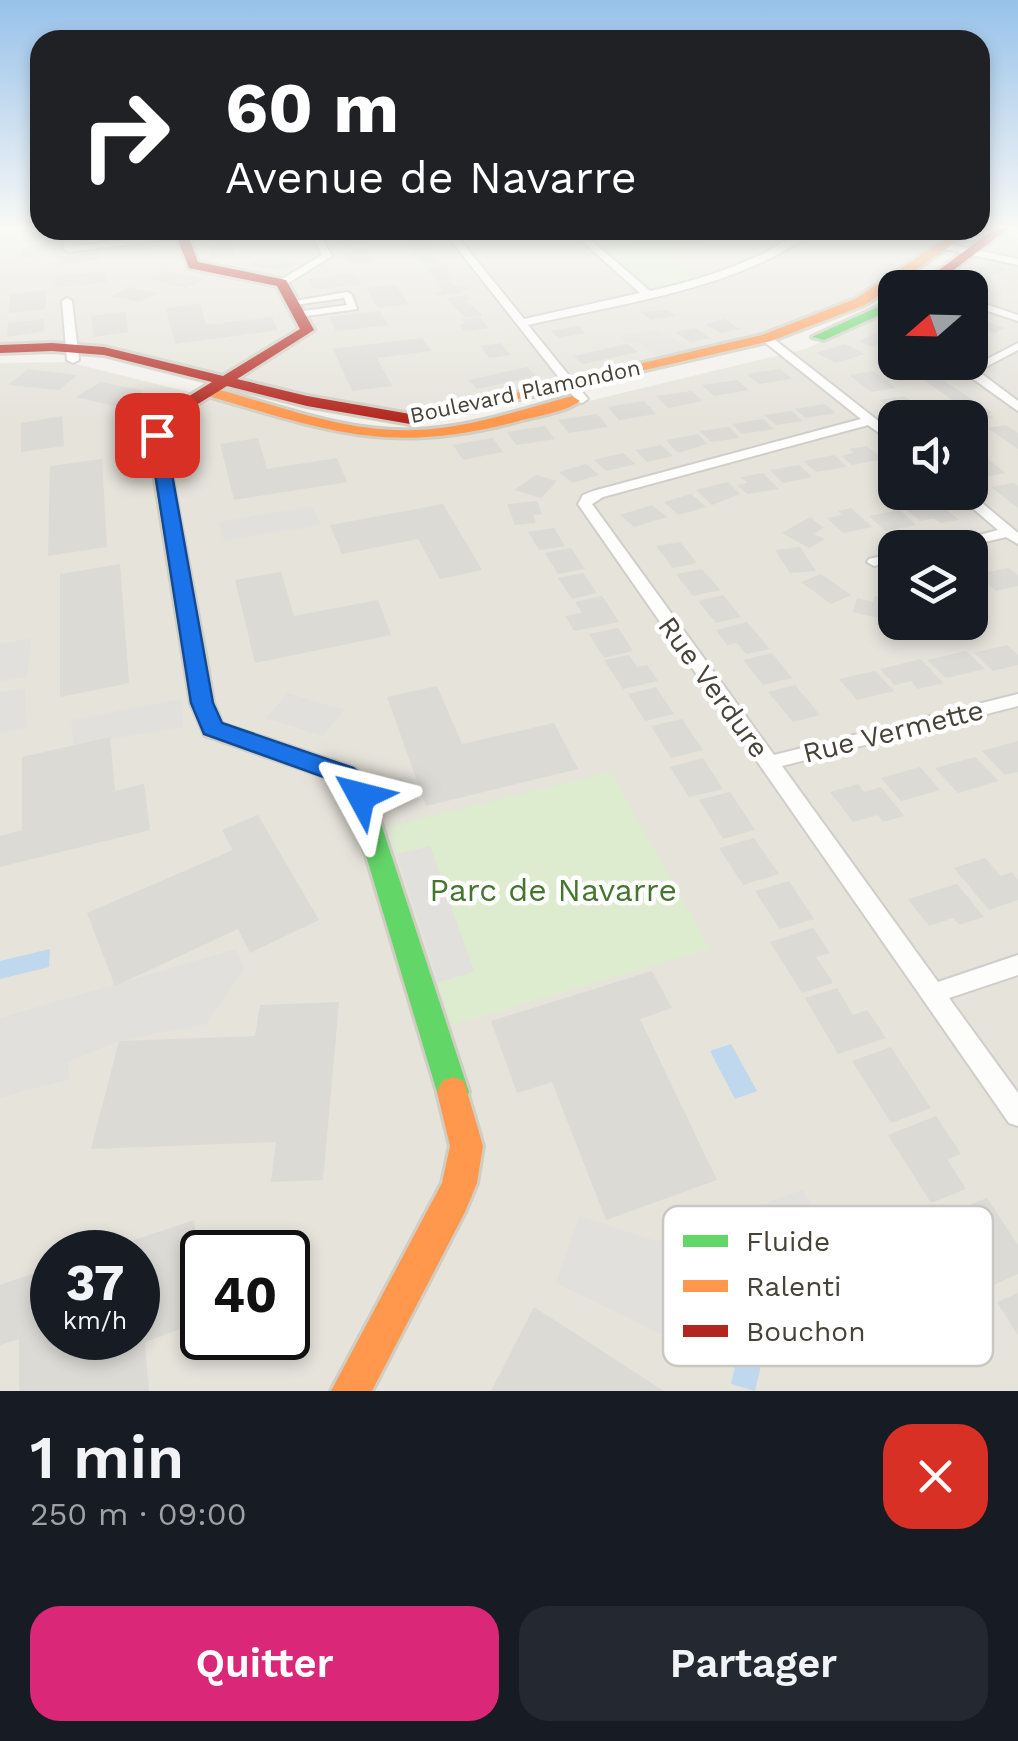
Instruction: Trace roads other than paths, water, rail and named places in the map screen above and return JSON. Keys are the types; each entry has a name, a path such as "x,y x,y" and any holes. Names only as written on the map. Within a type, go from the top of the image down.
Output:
{"street":[{"path":"270,292 292,300 306,334 166,417 155,429 202,703 213,728 344,774 357,784 469,1144 466,1167 452,1200 351,1391"},
{"path":"292,300 298,292"},
{"path":"496,292 576,391"},
{"path":"644,292 648,295"},
{"path":"521,323 659,292"},
{"name":"Boulevard Plamondon","path":"0,349 72,353 220,385 366,432 395,435 466,427 576,391 775,344 878,298"},
{"path":"67,301 72,353"},
{"path":"988,308 1018,318"},
{"path":"775,344 878,426"},
{"path":"1018,346 972,370 1018,407"},
{"name":"Boulevard Plamondon","path":"0,360 72,353"},
{"name":"Rue Verdure","path":"871,420 598,494 585,504 1018,1114"},
{"path":"982,510 1013,536"},
{"path":"988,540 1013,536"},
{"path":"874,562 878,561"},
{"name":"Rue Vermette","path":"768,763 1018,700"},
{"path":"931,994 1018,965"}],"water":[{"path":"50,949 49,967 0,979 0,961"},
{"path":"731,1044 757,1091 735,1099 710,1051"},
{"path":"735,1366 761,1366 755,1391 731,1384"}],"park label":[{"name":"Parc de Navarre","path":"553,890"}]}
